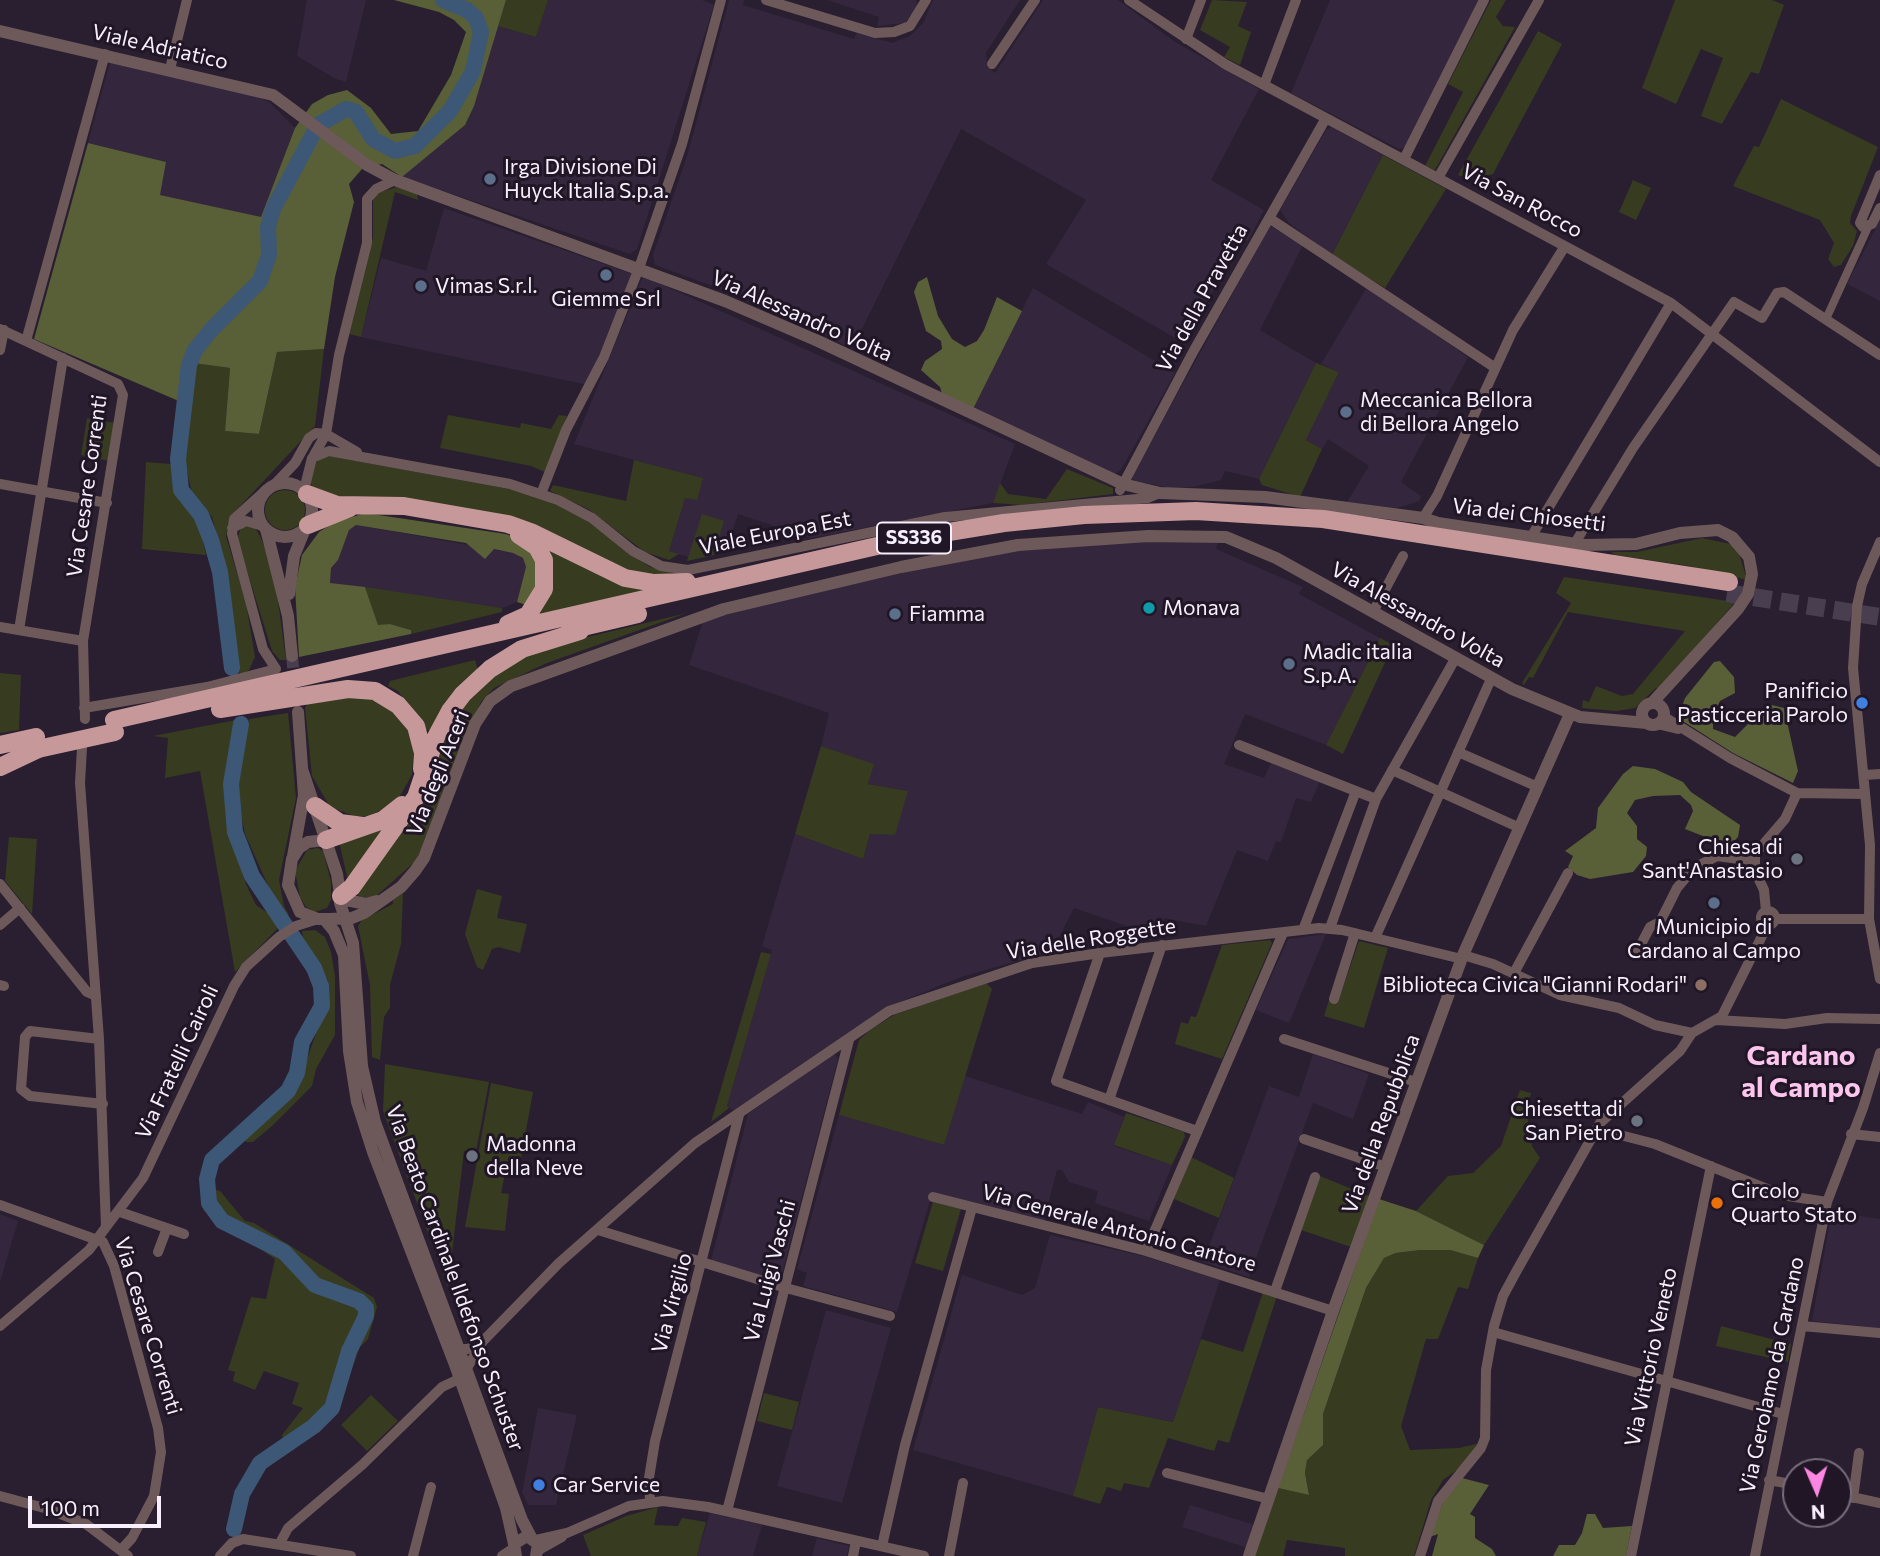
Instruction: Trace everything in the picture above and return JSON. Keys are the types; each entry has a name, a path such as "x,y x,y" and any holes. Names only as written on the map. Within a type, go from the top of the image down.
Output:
{"highway":[{"path":"306,492 337,505 404,506 508,524 533,533 625,578 654,583 767,572"},
{"path":"307,527 340,510 355,508 404,512 507,530 526,537 537,547 546,574 544,589 528,615 515,622 403,655"},
{"name":"SS336","path":"0,757 37,743 403,655 963,528 1084,514 1196,511 1280,515 1362,524 1728,587 1321,530 1237,523 1127,523 1041,530 953,542 220,709 115,726"},
{"path":"346,897 416,797 436,737 450,710 463,694 490,669 522,649 612,620"},
{"path":"220,709 360,688 375,691 398,705 410,717 419,733 422,767 414,789 398,810 383,820 326,840"},
{"path":"0,739 37,743"},
{"path":"0,767 37,743"},
{"name":"SS336","path":"0,745 37,743"},
{"path":"315,806 340,823 366,826"}],"street":[{"path":"170,69 187,0"},
{"path":"541,494 566,430 604,357 639,268 682,144 721,0"},
{"path":"766,0 875,33 894,32 911,26 926,0"},
{"path":"992,64 1035,0"},
{"name":"Via San Rocco","path":"1129,0 1264,85 1671,303 1880,462"},
{"path":"1186,38 1201,0"},
{"path":"1264,85 1296,0"},
{"path":"1404,159 1484,0"},
{"path":"1438,178 1538,0"},
{"name":"Viale Adriatico","path":"0,31 272,95 330,138"},
{"path":"26,341 105,54"},
{"name":"Via della Pravetta","path":"1117,499 1325,118"},
{"name":"Via Alessandro Volta","path":"330,138 367,165 395,180 639,268 818,341 1123,484 1160,493 1265,497"},
{"path":"1868,227 1863,227 1860,223 1880,175"},
{"path":"292,656 288,581 313,513 306,492 307,470 326,433 339,355 368,243 367,199 376,189 395,180"},
{"path":"1826,319 1868,227 1880,208"},
{"path":"1269,218 1494,367"},
{"name":"Via dei Chiosetti","path":"1423,518 1437,496 1494,367 1565,246"},
{"path":"1575,543 1633,448 1734,302 1762,318 1782,291 1880,355"},
{"path":"1531,537 1671,303"},
{"path":"0,350 2,330"},
{"name":"Via Cesare Correnti","path":"2,330 118,384 123,395 83,641 85,714 260,673"},
{"path":"19,630 63,358"},
{"path":"263,649 260,673 276,669 263,649 235,552 232,528 240,511 298,460 312,435 326,433 369,457"},
{"name":"Viale Europa Est","path":"314,455 329,451 510,484 541,494 592,518 633,551 661,566 688,570 945,517 1148,498 1160,493"},
{"path":"270,487 290,483 306,492"},
{"path":"0,484 107,503"},
{"path":"270,487 258,511 288,616"},
{"name":"Via dei Chiosetti","path":"1265,497 1423,518 1438,523 1575,543 1636,544 1707,530 1732,537 1746,551 1752,574 1745,599 1667,689 1654,714"},
{"path":"232,528 246,521 281,537 290,537 307,527"},
{"name":"Via Alessandro Volta","path":"696,617 864,575 1005,547 1106,537 1215,535 1269,555 1491,679 1570,714 1605,720 1654,714 1797,793 1865,794"},
{"path":"1880,542 1862,584 1853,646 1854,702 1865,775 1865,794 1875,844 1869,919 1880,979"},
{"path":"1373,612 1403,556"},
{"name":"Via degli Aceri","path":"364,913 401,887 424,858 475,724 490,701 511,685 696,617"},
{"path":"0,627 83,641"},
{"path":"1330,928 1376,799 1455,659"},
{"path":"1375,938 1491,679"},
{"path":"295,927 298,919 288,885 301,826 303,772 298,712"},
{"name":"Via della Repubblica","path":"1249,1556 1333,1311 1463,957 1570,714"},
{"path":"1239,745 1376,799"},
{"name":"Via Cesare Correnti","path":"82,748 80,783 103,1104 106,1227 98,1241 103,1242 114,1266 158,1428 161,1452 154,1496 124,1553"},
{"path":"1458,752 1538,787"},
{"path":"1392,770 1520,828"},
{"path":"303,772 346,897 337,913 324,919"},
{"path":"1865,775 1880,774"},
{"path":"1303,930 1356,791"},
{"path":"1797,793 1785,819 1755,854 1754,862 1764,890 1766,911 1760,919 1771,923 1869,919"},
{"path":"292,859 308,842 326,840"},
{"path":"1636,954 1650,927 1660,922 1677,888 1695,867 1717,856 1754,862"},
{"path":"1514,973 1568,873"},
{"path":"0,884 88,992 96,996"},
{"path":"346,897 366,904 384,900"},
{"name":"Via Beato Cardinale Ildefonso Schuster","path":"346,897 346,918 357,971 362,1066 375,1122 460,1349 463,1374 506,1508 515,1549"},
{"path":"293,902 300,912 324,919 346,918 364,913"},
{"path":"0,925 20,908"},
{"path":"351,934 353,923 364,913"},
{"name":"Via Beato Cardinale Ildefonso Schuster","path":"324,919 334,930 344,955 349,1051 357,1102 463,1374 536,1549"},
{"name":"Via Fratelli Cairoli","path":"106,1227 120,1212 143,1178 234,986 246,967 279,937 295,927 324,919"},
{"path":"1420,1556 1438,1501 1482,1448 1485,1438 1486,1370 1493,1332 1503,1296 1516,1272 1597,1129 1680,1051 1692,1033 1721,1016 1771,923"},
{"name":"Via delle Roggette","path":"484,1340 559,1263 695,1143 889,1011 1032,963 1330,928 1463,957 1514,973 1560,995 1619,1008 1655,1026 1692,1033"},
{"path":"1146,1251 1283,933"},
{"path":"1334,999 1355,933"},
{"path":"1109,1100 1162,946"},
{"path":"1100,953 1055,1080 1059,1084 1197,1131"},
{"path":"1717,1020 1741,1024 1785,1024 1827,1018 1880,1019"},
{"path":"99,1039 30,1031 25,1037 21,1089 30,1096 103,1104"},
{"path":"1284,1039 1416,1082"},
{"name":"Via Luigi Vaschi","path":"727,1511 849,1040"},
{"name":"Via Gerolamo da Cardano","path":"1755,1556 1827,1202 1863,1108 1880,1053"},
{"name":"Via Virgilio","path":"650,1501 649,1478 655,1441 739,1115"},
{"path":"1597,1129 1655,1144 1782,1195 1827,1202"},
{"path":"1851,1134 1880,1137"},
{"path":"1304,1139 1386,1167"},
{"name":"Via Vittorio Veneto","path":"1631,1556 1711,1166"},
{"path":"1275,1291 1315,1177"},
{"name":"Via Generale Antonio Cantore","path":"933,1198 1146,1251 1333,1311"},
{"path":"0,1205 98,1241 0,1326"},
{"path":"882,1546 905,1445 972,1208"},
{"path":"120,1212 184,1234"},
{"path":"158,1252 167,1228"},
{"path":"598,1230 786,1288 890,1316"},
{"path":"1802,1326 1880,1333"},
{"path":"1493,1332 1783,1414"},
{"path":"280,1543 288,1528 362,1465 442,1387 463,1374 484,1340"},
{"path":"460,1349 468,1349 484,1340"},
{"path":"1859,1453 1853,1498 1880,1503"},
{"path":"1167,1473 1269,1499"},
{"path":"1769,1479 1782,1482"},
{"path":"949,1556 963,1483"},
{"path":"413,1556 430,1486"},
{"path":"0,1496 48,1509 86,1524 124,1553"},
{"path":"502,1556 515,1549 522,1537 536,1549 629,1506 650,1501 679,1502 727,1511 924,1556"},
{"path":"220,1556 232,1543 243,1539 351,1556"},
{"path":"853,1556 856,1541"}],"shaded area":[{"path":"307,0 366,0 346,82 297,56"},
{"path":"548,0 702,0 714,5 637,249 630,254 402,177 467,121 498,26 536,37"},
{"path":"729,0 744,0 743,5 854,39 857,33 892,43 910,36 923,23 933,0 1020,0 986,53 987,67 995,73 1043,0 1118,0 1175,42 1259,89 1211,180 1264,210 1248,241 1242,238 1184,343 1046,264 1086,200 961,129 852,349 762,304 655,265 653,255 688,153"},
{"path":"827,0 916,0 918,7 905,23 877,26 879,17"},
{"path":"1330,0 1480,0 1405,147 1399,149 1291,93"},
{"path":"110,62 253,95 269,102 295,128 261,218 159,195 166,162 88,143"},
{"path":"1331,127 1383,155 1332,255 1289,223 1280,210 1326,130"},
{"path":"444,208 632,274 588,385 361,337 381,258 426,271"},
{"path":"1880,220 1880,301 1847,284"},
{"path":"1270,226 1303,245 1260,330 1316,363 1259,479 1225,471 1221,480 1193,487 1170,488 1136,481 1131,478"},
{"path":"643,276 1015,444 993,503 811,538 738,514 726,552 687,561 688,557 669,551 685,497 703,478 574,444"},
{"path":"1367,287 1468,357 1401,482 1421,496 1420,501 1397,508 1347,502 1369,466 1328,439 1322,449 1306,440 1339,372 1321,364"},
{"path":"1033,288 1175,373 1121,470 1114,474 973,409"},
{"path":"356,525 513,553 523,558 526,567 517,602 502,608 330,584 331,568 338,560 349,529"},
{"path":"1175,539 1218,541 1216,549 1303,587 1299,594 1380,638 1326,745 1245,714 1224,764 1264,778 1271,763 1320,781 1311,802 1296,798 1281,842 1276,841 1268,861 1237,850 1206,926 1164,918 1156,936 1074,908 1052,951 961,977 885,1008 734,1111 727,1106 772,950 762,946 795,834 863,859 870,834 908,791 868,784 873,764 821,746 829,713 689,665 704,618 960,559 1040,547"},
{"path":"1326,934 1289,1023 1256,1010 1288,939"},
{"path":"834,1053 838,1059 780,1281 711,1261 748,1114"},
{"path":"1313,1054 1369,1074 1353,1119 1313,1103 1249,1277 1203,1262 1269,1086 1299,1097"},
{"path":"965,1076 1082,1114 1088,1102 1124,1117 1114,1146 1172,1165 1149,1221 1095,1203 1098,1191 1069,1182 1062,1170 1057,1170 1044,1221 932,1194 897,1312 803,1286 807,1273 797,1269 839,1115 944,1145"},
{"path":"0,1214 18,1221 0,1282"},
{"path":"1847,1214 1880,1219 1880,1328 1812,1321 1831,1216 1846,1219"},
{"path":"1050,1235 1143,1256 1220,1280 1173,1422 1098,1407 1073,1496 913,1450 962,1275 1022,1295 1035,1288"},
{"path":"826,1310 891,1328 842,1503 777,1486"},
{"path":"538,1408 577,1415 556,1505 528,1505 522,1492"},
{"path":"1190,1505 1255,1525 1248,1548 1182,1527"},
{"path":"710,1513 762,1525 753,1556 697,1556"},
{"path":"817,1538 849,1546 847,1556 812,1556"}],"green space":[{"path":"394,0 506,0 474,106 465,125 402,177 382,164 362,169 349,184 354,202 335,277 324,349 277,352 259,434 225,431 230,368 186,362 181,402 34,339 88,143 166,162 160,195 261,217 295,128 312,104 328,95 347,90 371,108 391,134 418,131 451,75 466,32 454,20 439,12"},
{"path":"506,0 548,0 536,37 498,26"},
{"path":"1212,0 1247,2 1238,26 1251,32 1240,65 1224,57 1230,47 1200,30"},
{"path":"1491,0 1506,0 1496,17 1503,26 1515,27 1435,170 1425,166 1463,92 1448,84"},
{"path":"1675,0 1772,0 1784,5 1759,74 1751,72 1722,124 1701,116 1723,58 1701,49 1676,104 1642,88"},
{"path":"1538,31 1562,44 1493,174 1472,180 1458,175"},
{"path":"1781,99 1878,147 1851,216 1850,223 1857,231 1853,246 1841,265 1834,267 1828,259 1834,243 1820,220 1733,186 1754,146 1759,147"},
{"path":"1383,155 1446,189 1385,288 1332,255"},
{"path":"1633,180 1651,188 1636,220 1619,212"},
{"path":"397,187 417,194 418,200 395,192 361,337 349,334 373,237 373,198 377,193"},
{"path":"927,277 938,316 952,339 965,347 977,341 997,297 1022,311 973,409 942,394 940,387 921,370 925,361 942,349 941,341 926,331 914,292 918,282"},
{"path":"324,349 315,426 230,517 226,536 246,603 255,657 249,670 240,676 220,547 212,517 193,497 183,455 194,363 230,368 225,431 259,434 277,352"},
{"path":"1316,363 1339,372 1306,440 1322,449 1300,497 1262,485 1259,479"},
{"path":"448,415 520,428 521,423 551,429 559,415 567,416 545,472 531,466 440,448"},
{"path":"87,418 115,423 109,461 81,455"},
{"path":"329,456 519,491 549,501 587,520 650,567 670,571 673,578 637,575 562,542 332,500 312,487 309,477 318,459"},
{"path":"634,460 703,478 697,500 685,498 669,551 679,554 669,560 645,552 588,509 550,491 553,485 626,501"},
{"path":"146,462 171,464 177,494 198,519 206,555 142,549"},
{"path":"1067,469 1113,488 1113,494 1021,505 993,503 1000,483 1008,494 1046,499"},
{"path":"285,490 293,491 299,496 304,502 304,518 299,524 293,529 285,530 277,529 271,524 266,518 265,510 266,502 271,496 277,491"},
{"path":"365,513 506,534 521,540 534,549 541,574 529,606 517,602 526,567 523,558 513,553 494,549 485,559 466,543 356,525 349,530 338,560 331,568 330,583 365,587 378,625 390,624 411,630 411,634 299,657 295,587 302,555 319,532 333,523"},
{"path":"702,514 724,521 714,555 687,561"},
{"path":"254,526 260,536 274,571 286,660 280,660 272,651 237,539 241,527"},
{"path":"1702,538 1731,544 1738,550 1747,580 1689,566 1615,555 1611,552 1637,552"},
{"path":"541,542 660,590 533,620 550,593"},
{"path":"1564,577 1735,602 1659,690 1656,688 1635,708 1617,711 1582,708 1583,700 1589,702 1596,686 1622,696 1633,694 1685,631 1568,612 1533,678 1529,677 1524,685 1522,683 1571,603 1556,593"},
{"path":"365,587 502,608 502,612 411,634 411,630 390,624 378,626"},
{"path":"687,613 547,663 494,688 481,702 455,760 419,858 374,898 360,897 357,894 431,766 457,710 500,667 542,648"},
{"path":"1380,638 1393,645 1343,754 1326,745"},
{"path":"475,660 478,670 432,730 425,730 398,691 388,686 390,681"},
{"path":"1720,661 1734,677 1735,693 1720,701 1713,715 1713,729 1735,737 1762,710 1772,705 1784,708 1798,771 1793,783 1733,753 1678,718 1685,698 1714,662"},
{"path":"0,673 21,675 19,730 0,733"},
{"path":"372,697 383,701 407,724 414,745 412,775 400,796 388,808 367,816 354,816 330,807 312,776 305,708 308,702"},
{"path":"288,713 296,798 279,880 284,906 289,915 283,919 245,834 235,785 249,719"},
{"path":"236,720 224,780 226,818 246,884 256,905 271,915 278,928 235,972 200,771 165,778 168,738 153,736"},
{"path":"821,746 874,764 868,784 908,791 895,835 870,834 863,859 795,834"},
{"path":"1633,766 1655,769 1683,782 1691,792 1740,825 1738,837 1733,842 1718,842 1685,829 1693,811 1691,805 1680,795 1635,800 1627,813 1637,826 1637,839 1647,847 1646,856 1633,872 1590,879 1577,875 1568,867 1573,856 1565,851 1596,828 1598,808 1623,774"},
{"path":"383,828 350,877 347,877 339,841"},
{"path":"9,837 37,839 32,914 5,881"},
{"path":"318,848 323,851 331,882 331,900 327,908 315,912 306,907 300,897 295,871 307,850"},
{"path":"477,889 502,896 497,918 527,924 520,953 499,947 492,949 483,970 477,967 465,934"},
{"path":"403,893 401,944 390,985 390,1008 384,1017 380,1060 372,1057 370,985 358,926 362,920 393,904 393,900"},
{"path":"315,930 325,937 331,952 335,976 335,1035 316,1069 312,1086 272,1126 253,1142 246,1142 245,1138 251,1130 267,1121 298,1084 327,1003 328,980 304,946 302,931"},
{"path":"1270,940 1272,943 1222,1059 1175,1044 1181,1022 1188,1024 1191,1016 1196,1017 1222,945"},
{"path":"1359,941 1388,948 1364,1028 1324,1016 1329,1000 1338,1002"},
{"path":"761,952 771,954 727,1106 729,1108 711,1122"},
{"path":"986,983 992,989 944,1145 839,1115 859,1040 870,1030 894,1015"},
{"path":"385,1064 489,1082 476,1152 464,1151 448,1287 383,1111"},
{"path":"491,1083 533,1092 521,1158 505,1174 501,1193 509,1194 505,1231 465,1227"},
{"path":"1520,1090 1531,1093 1527,1110 1529,1131 1532,1146 1540,1158 1484,1245 1416,1211 1448,1176 1473,1173 1501,1146"},
{"path":"1126,1113 1184,1132 1185,1137 1172,1165 1114,1145"},
{"path":"1191,1157 1234,1178 1219,1218 1174,1199"},
{"path":"1320,1176 1369,1196 1351,1247 1301,1230"},
{"path":"213,1189 220,1191 245,1221 254,1223 374,1298 377,1307 368,1339 360,1347 334,1417 304,1435 296,1446 285,1450 282,1435 303,1408 292,1404 299,1383 264,1371 255,1390 233,1381 235,1372 228,1370 251,1297 266,1299 275,1259 204,1211 202,1196"},
{"path":"1379,1199 1416,1211 1484,1245 1478,1258 1450,1250 1420,1250 1396,1253 1384,1258 1366,1288 1323,1414 1323,1445 1307,1460 1305,1473 1309,1495 1278,1488"},
{"path":"933,1202 961,1209 943,1271 915,1263"},
{"path":"1450,1250 1478,1258 1468,1289 1458,1287 1438,1339 1426,1339 1401,1426 1410,1450 1459,1448 1480,1443 1465,1464 1443,1480 1431,1500 1414,1556 1345,1556 1345,1548 1287,1540 1283,1556 1255,1556 1278,1488 1309,1495 1305,1473 1307,1459 1323,1445 1323,1414 1366,1288 1384,1258 1396,1253"},
{"path":"1263,1292 1277,1296 1229,1443 1218,1440 1214,1451 1168,1438 1149,1488 1124,1483 1121,1491 1107,1487 1100,1504 1073,1496 1098,1407 1173,1422 1201,1339 1243,1352"},
{"path":"1721,1326 1791,1344 1788,1362 1716,1346"},
{"path":"764,1393 799,1402 792,1430 757,1421"},
{"path":"371,1395 398,1421 367,1451 341,1425"},
{"path":"1462,1478 1489,1485 1470,1514 1475,1517 1475,1538 1492,1549 1496,1556 1432,1556 1438,1534 1430,1537 1447,1491"},
{"path":"658,1507 654,1525 678,1526 682,1518 706,1522 697,1556 591,1556 583,1535 626,1516"},
{"path":"1587,1514 1595,1514 1603,1528 1632,1526 1626,1556 1553,1556 1559,1545 1575,1545 1582,1533"}],"waterway":[{"path":"232,668 220,572 211,540 201,515 181,490 178,459 189,365 195,350 211,330 260,281 269,255 268,227 273,209 318,125 346,109 356,112 373,139 395,151 415,146 450,111 473,71 481,32 476,18 467,10 443,0"},
{"path":"234,1529 242,1494 260,1463 314,1426 332,1408 349,1351 366,1316 366,1308 359,1301 315,1285 284,1252 222,1221 209,1203 207,1179 212,1160 288,1091 297,1073 302,1042 322,1006 321,986 314,968 252,876 235,832 231,784 241,724"}],"tunnel":[{"path":"1727,593 1880,617"},
{"path":"292,656 295,687"}],"place":[{"name":"Irga Divisione Di Huyck Italia S.p.a.","path":"490,179"},
{"name":"Giemme Srl","path":"606,275"},
{"name":"Vimas S.r.l.","path":"421,286"},
{"name":"Meccanica Bellora di Bellora Angelo","path":"1346,412"},
{"name":"Monava","path":"1149,608"},
{"name":"Fiamma","path":"895,614"},
{"name":"Madic italia S.p.A.","path":"1289,664"},
{"name":"Panificio Pasticceria Parolo","path":"1862,703"},
{"name":"Chiesa di Sant'Anastasio","path":"1797,859"},
{"name":"Municipio di Cardano al Campo","path":"1714,903"},
{"name":"Biblioteca Civica \"Gianni Rodari\"","path":"1701,985"},
{"name":"Chiesetta di San Pietro","path":"1637,1121"},
{"name":"Madonna della Neve","path":"472,1156"},
{"name":"Circolo Quarto Stato","path":"1717,1203"},
{"name":"Car Service","path":"539,1485"}],"district":[{"name":"Cardano al Campo","path":"1801,1072"}]}
